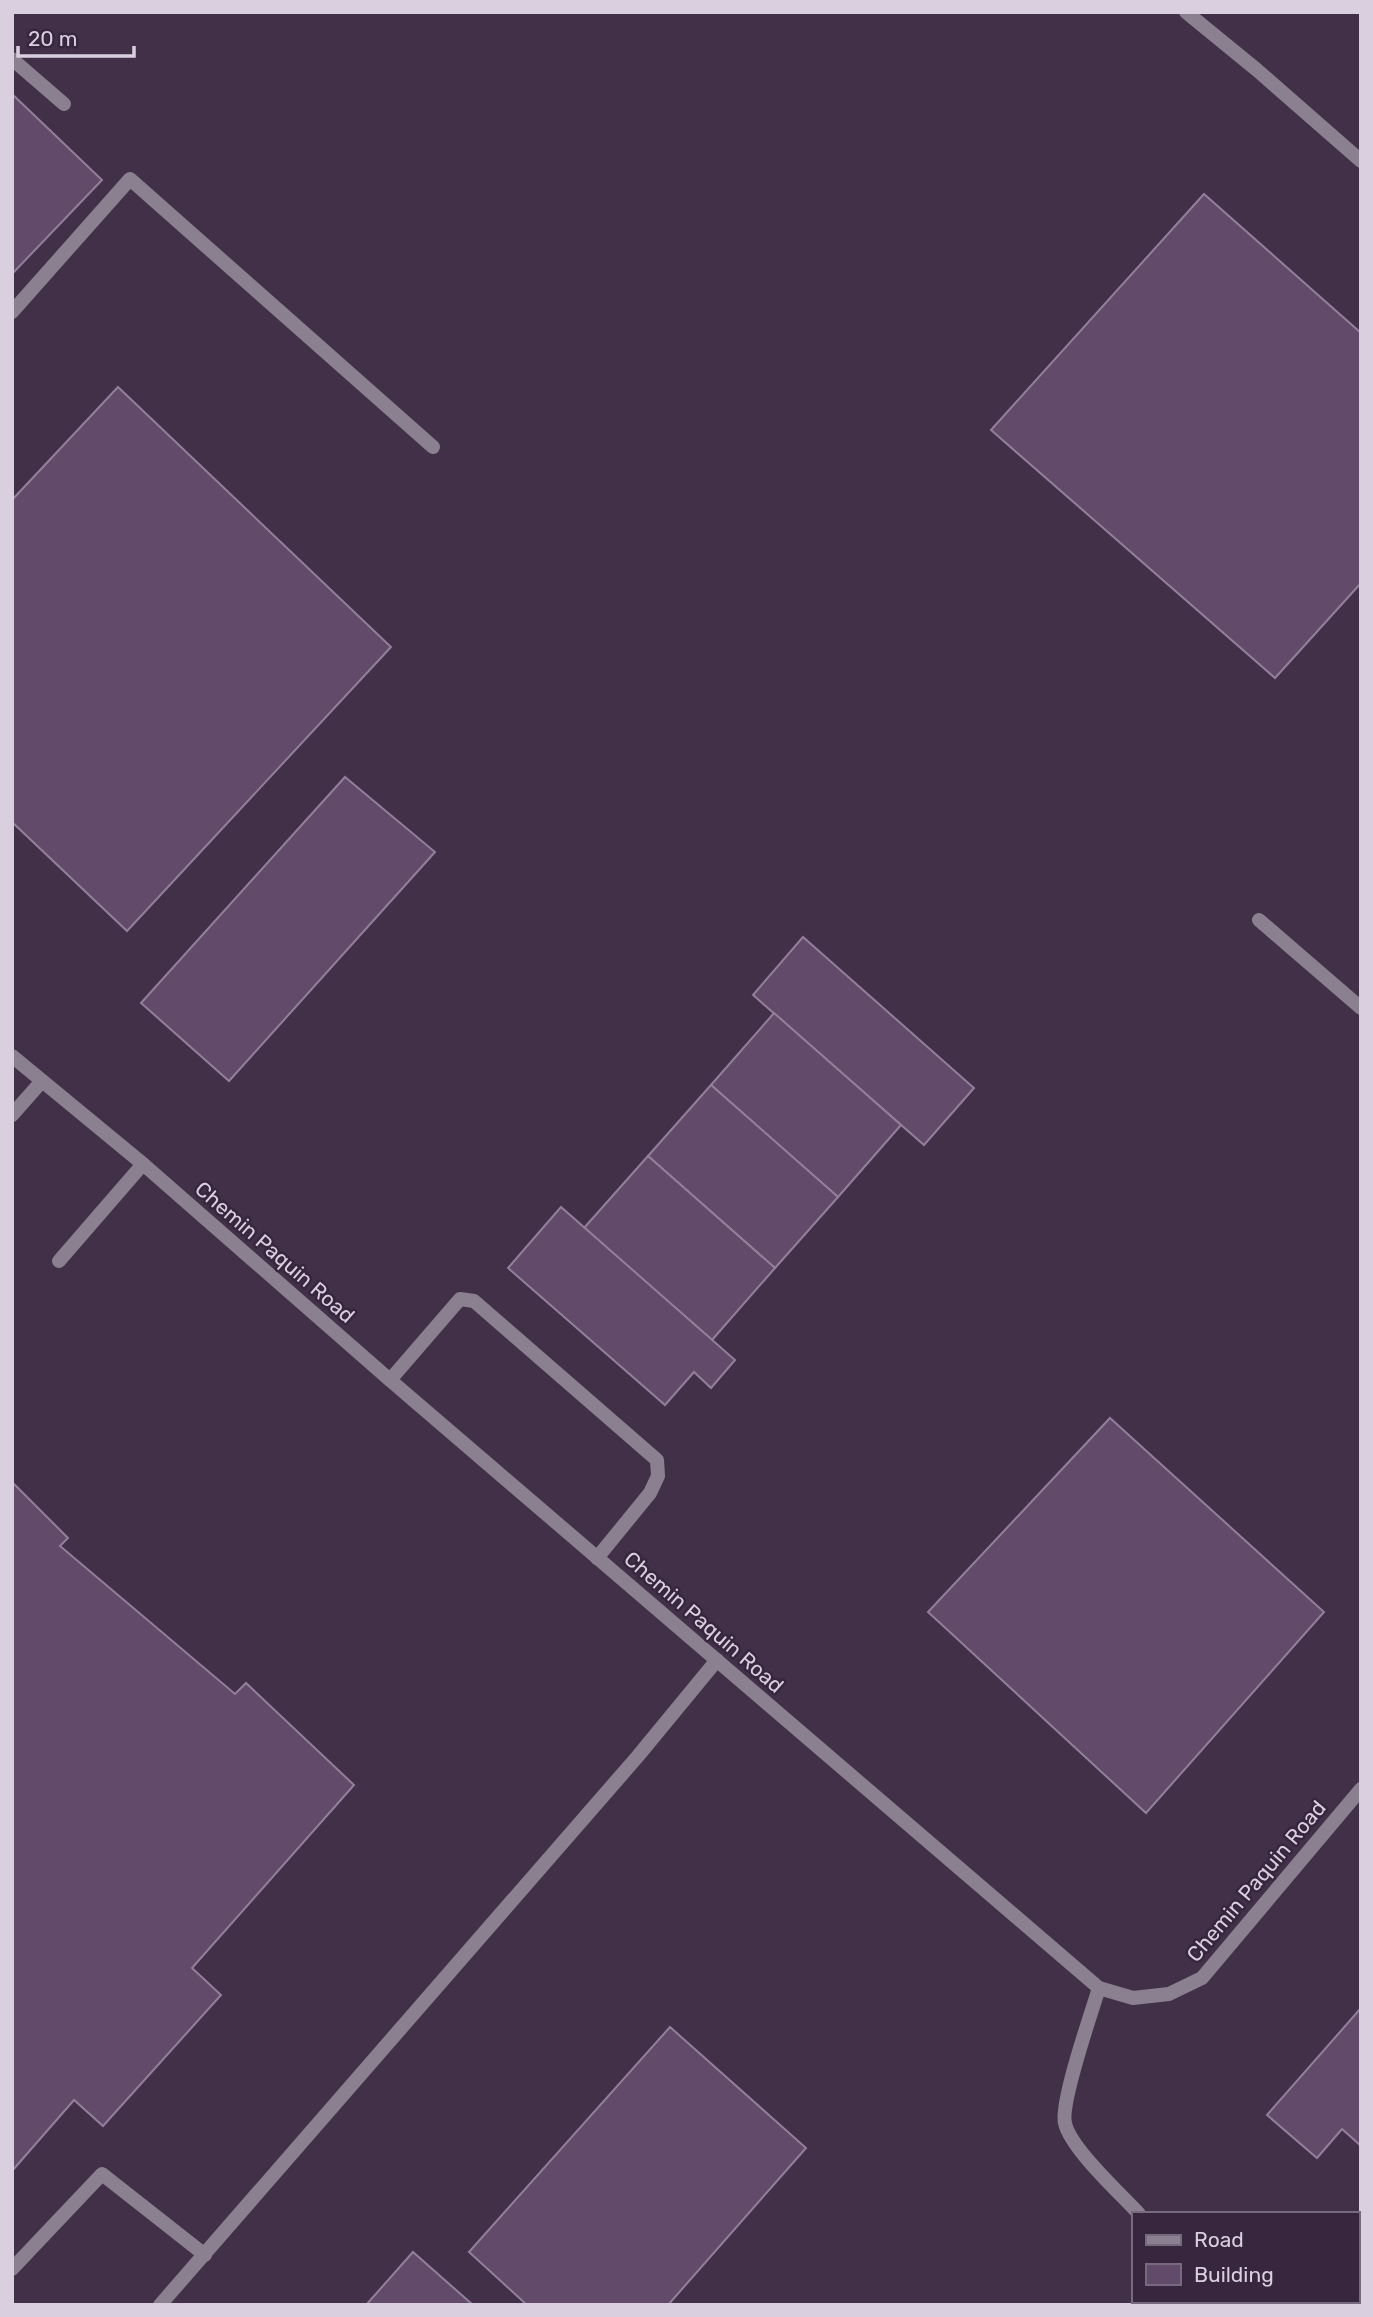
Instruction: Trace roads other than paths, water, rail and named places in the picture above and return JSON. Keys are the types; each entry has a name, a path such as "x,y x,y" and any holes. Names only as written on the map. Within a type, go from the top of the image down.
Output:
{"street":[{"path":"1186,12 1361,161"},
{"path":"12,59 64,104"},
{"path":"12,312 130,179 433,447"},
{"path":"1259,920 1361,1008"},
{"name":"Chemin Paquin Road","path":"12,1056 143,1164 390,1380 1099,1988 1133,1998 1169,1994 1202,1978 1361,1789"},
{"path":"12,1115 42,1081"},
{"path":"59,1261 143,1164"},
{"path":"390,1380 460,1300 474,1301 657,1460 658,1476 650,1493 597,1558"},
{"path":"160,2305 629,1766 717,1660"},
{"path":"1099,1988 1066,2103 1064,2123 1073,2142 1137,2212"},
{"path":"12,2269 102,2174 205,2255"}]}
